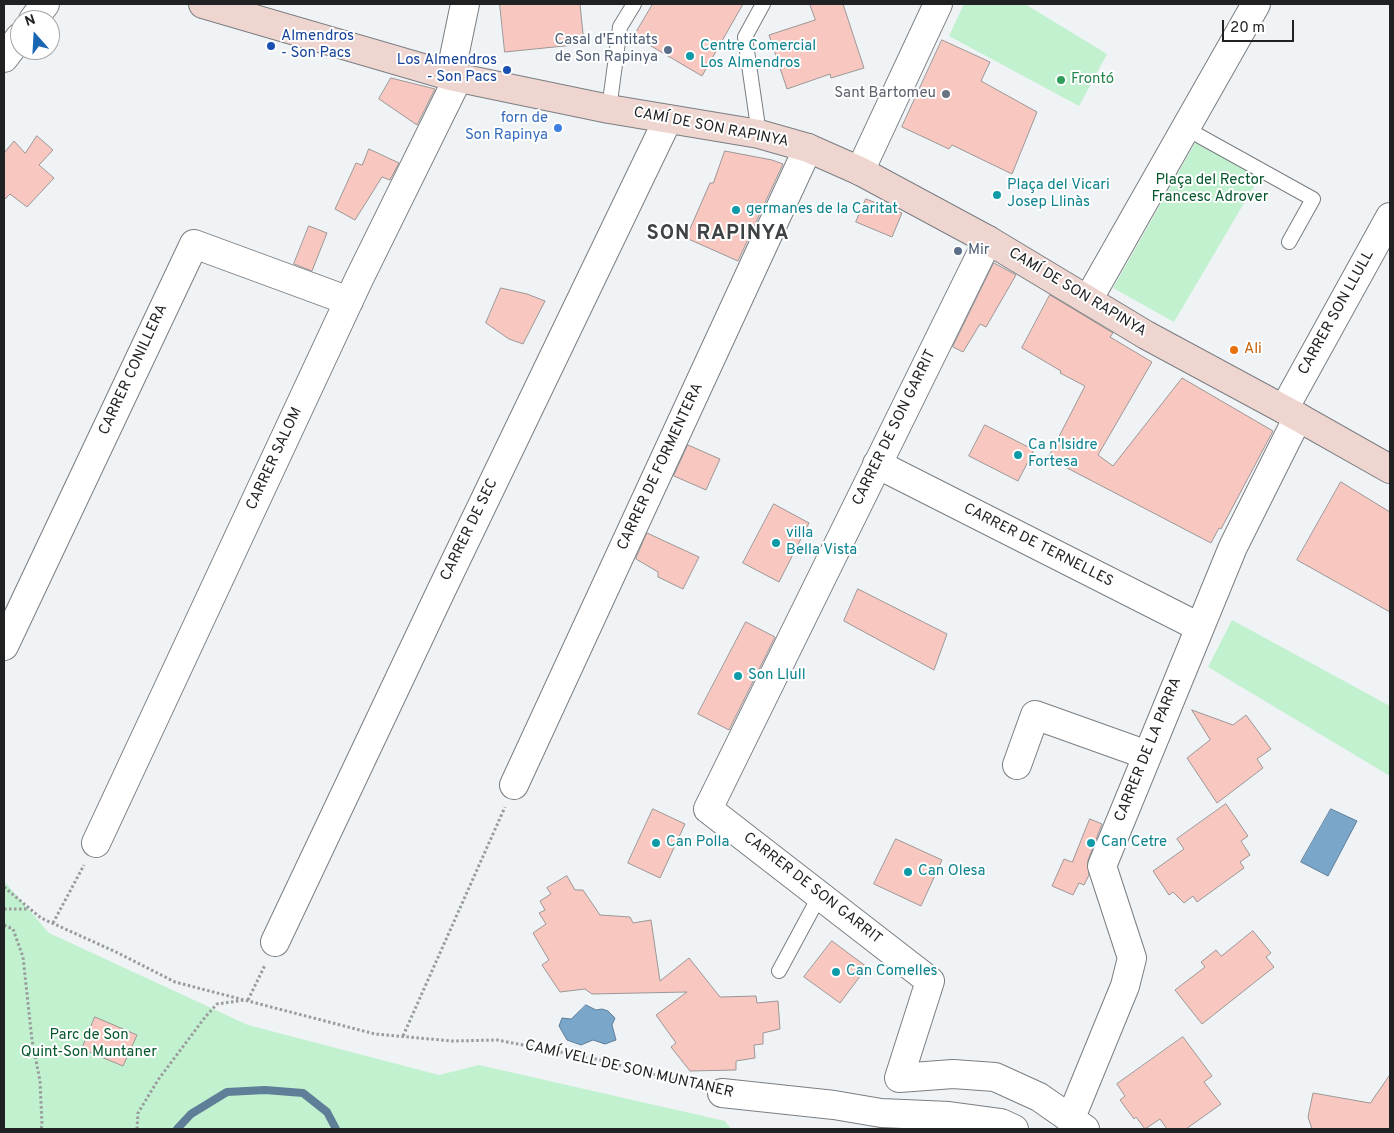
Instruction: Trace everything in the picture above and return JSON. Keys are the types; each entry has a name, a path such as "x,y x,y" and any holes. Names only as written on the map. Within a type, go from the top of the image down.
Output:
{"street":[{"name":"CAMÍ DE SON RAPINYA","path":"203,4 454,77 609,109 759,134 808,148 860,171 988,240 1146,335 1390,469"},
{"name":"CARRER SALOM","path":"96,843 454,77 465,4"},
{"path":"860,171 938,4"},
{"path":"1088,300 1256,4"},
{"name":"CARRER DE SEC","path":"276,942 441,591 668,119"},
{"name":"CARRER DE FORMENTERA","path":"514,785 808,148"},
{"name":"CARRER SON LLULL","path":"1291,413 1390,217"},
{"name":"CARRER DE SON GARRIT","path":"988,240 708,809 930,981 898,1078 953,1074 995,1078 1038,1097 1077,1125"},
{"name":"CARRER CONILLERA","path":"4,646 194,244 349,300"},
{"name":"CARRER DE LA PARRA","path":"1077,1125 1125,986 1132,958 1102,866 1199,628 1291,413"},
{"name":"CARRER DE TERNELLES","path":"877,464 1199,628"},
{"path":"1017,765 1035,715 1147,755"},
{"name":"CAMÍ VELL DE SON MUNTANER","path":"722,1093 881,1113 949,1116 1001,1123 1014,1129"}],"lane":[{"path":"609,109 620,27 634,4"},
{"path":"759,134 745,37 762,4"},
{"path":"1185,128 1313,198 1289,242"},
{"path":"779,971 820,895"}],"path":[{"path":"403,1037 514,785"},
{"path":"53,924 96,843"},
{"path":"4,887 29,910 41,918 116,952 175,982 248,1000 276,942"},
{"path":"4,909 29,910"},
{"path":"4,925 13,929 23,957 32,1040 40,1081 41,1129"},
{"name":"CAMÍ VELL DE SON MUNTANER","path":"137,1129 138,1113 158,1080 206,1016 218,1004 248,1000 375,1034 452,1040 497,1040 596,1059 722,1093"}],"green space":[{"name":"Frontó","path":"964,4 1025,4 1107,54 1079,106 949,36"},
{"name":"Plaça del Rector Francesc Adrover","path":"1199,136 1263,171 1174,322 1113,288"},
{"path":"1232,620 1390,706 1390,776 1208,667"},
{"name":"Parc de Son Quint-Son Muntaner","path":"4,881 49,933 248,1025 439,1075 479,1065 725,1121 731,1129 4,1129"}],"water":[{"path":"1331,809 1357,821 1328,876 1301,862"},
{"path":"586,1005 596,1010 608,1011 615,1018 612,1025 616,1040 605,1044 593,1040 581,1045 567,1040 559,1026 562,1018 571,1019"}],"building":[{"path":"500,4 580,4 584,44 505,52"},
{"name":"Centre Comercial Los Almendros","path":"653,4 743,4 702,76 634,36"},
{"path":"810,4 843,4 864,68 831,78 830,74 787,89 769,35 815,20"},
{"path":"942,40 990,62 981,81 1037,112 1012,174 952,145 949,149 902,127"},
{"path":"391,78 435,89 417,125 379,99"},
{"path":"37,136 53,150 39,165 54,178 27,207 10,194 4,198 4,153 14,141 25,153"},
{"path":"369,149 399,163 390,180 382,177 355,220 335,209 356,163 362,165"},
{"name":"germanes de la Caritat","path":"725,151 783,164 738,261 686,238 710,183 713,183"},
{"path":"866,199 902,213 892,237 856,222"},
{"path":"309,226 327,233 312,271 294,264"},
{"path":"994,263 1016,275 986,327 980,324 963,352 953,347"},
{"path":"501,288 527,294 545,301 523,344 509,339 486,323"},
{"path":"1050,295 1113,333 1110,337 1152,362 1098,455 1113,466 1182,378 1273,431 1221,529 1219,528 1211,543 1048,458 1085,386 1060,373 1061,371 1022,348"},
{"name":"Ca n'Isidre Fortesa","path":"985,425 1034,450 1018,481 969,456"},
{"path":"688,445 720,459 706,490 674,476"},
{"path":"1341,482 1390,512 1390,612 1297,560"},
{"name":"villa Bella Vista","path":"774,504 809,523 779,582 743,563"},
{"path":"647,533 699,557 683,589 658,577 658,572 636,559"},
{"path":"858,589 947,634 934,670 844,621"},
{"name":"Son Llull","path":"746,622 775,637 729,730 698,714"},
{"path":"1192,710 1233,725 1246,715 1271,749 1257,759 1263,768 1217,803 1187,758 1210,740"},
{"path":"1226,804 1248,836 1241,841 1250,855 1240,862 1244,868 1197,902 1193,896 1184,903 1173,892 1169,895 1153,871 1184,849 1177,839"},
{"name":"Can Polla","path":"653,809 685,824 660,878 628,863"},
{"name":"Can Cetre","path":"1090,819 1102,824 1088,860 1089,875 1084,885 1079,883 1073,895 1052,886 1064,859 1072,862"},
{"name":"Can Olesa","path":"896,839 942,860 921,906 874,884"},
{"path":"567,876 575,890 583,890 600,915 630,917 633,923 651,920 660,981 689,958 720,997 756,996 757,1003 778,1001 780,1029 763,1033 763,1044 754,1045 755,1058 736,1061 736,1070 690,1071 671,1047 676,1043 656,1015 687,992 592,994 585,989 560,992 542,965 549,960 533,933 546,924 539,913 545,910 540,901 551,894 547,888"},
{"path":"1253,931 1271,953 1266,957 1274,967 1202,1024 1175,990 1205,967 1201,962 1216,950 1221,956"},
{"name":"Can Comelles","path":"832,941 867,967 840,1003 804,977"},
{"path":"95,1017 137,1035 123,1066 82,1049"},
{"path":"1183,1037 1212,1076 1204,1082 1221,1104 1186,1129 1167,1129 1160,1119 1145,1129 1136,1117 1134,1119 1120,1100 1125,1096 1117,1084"},
{"path":"1390,1075 1390,1129 1312,1129 1308,1117 1313,1093 1370,1103"}],"waterway":[{"path":"177,1129 191,1114 227,1092 265,1090 303,1093 327,1112 336,1129"}],"place":[{"name":"Almendros - Son Pacs","path":"271,46"},
{"name":"Casal d'Entitats de Son Rapinya","path":"668,50"},
{"name":"Centre Comercial Los Almendros","path":"690,56"},
{"name":"Los Almendros - Son Pacs","path":"507,70"},
{"name":"Frontó","path":"1061,80"},
{"name":"Sant Bartomeu","path":"946,94"},
{"name":"forn de Son Rapinya","path":"558,128"},
{"name":"Plaça del Vicari Josep Llinàs","path":"997,195"},
{"name":"germanes de la Caritat","path":"736,210"},
{"name":"Mir","path":"958,251"},
{"name":"Ali","path":"1234,350"},
{"name":"Ca n'Isidre Fortesa","path":"1018,455"},
{"name":"villa Bella Vista","path":"776,543"},
{"name":"Son Llull","path":"738,676"},
{"name":"Can Polla","path":"656,843"},
{"name":"Can Cetre","path":"1091,843"},
{"name":"Can Olesa","path":"908,872"},
{"name":"Can Comelles","path":"836,972"}],"district":[{"name":"SON RAPINYA","path":"718,235"}]}
